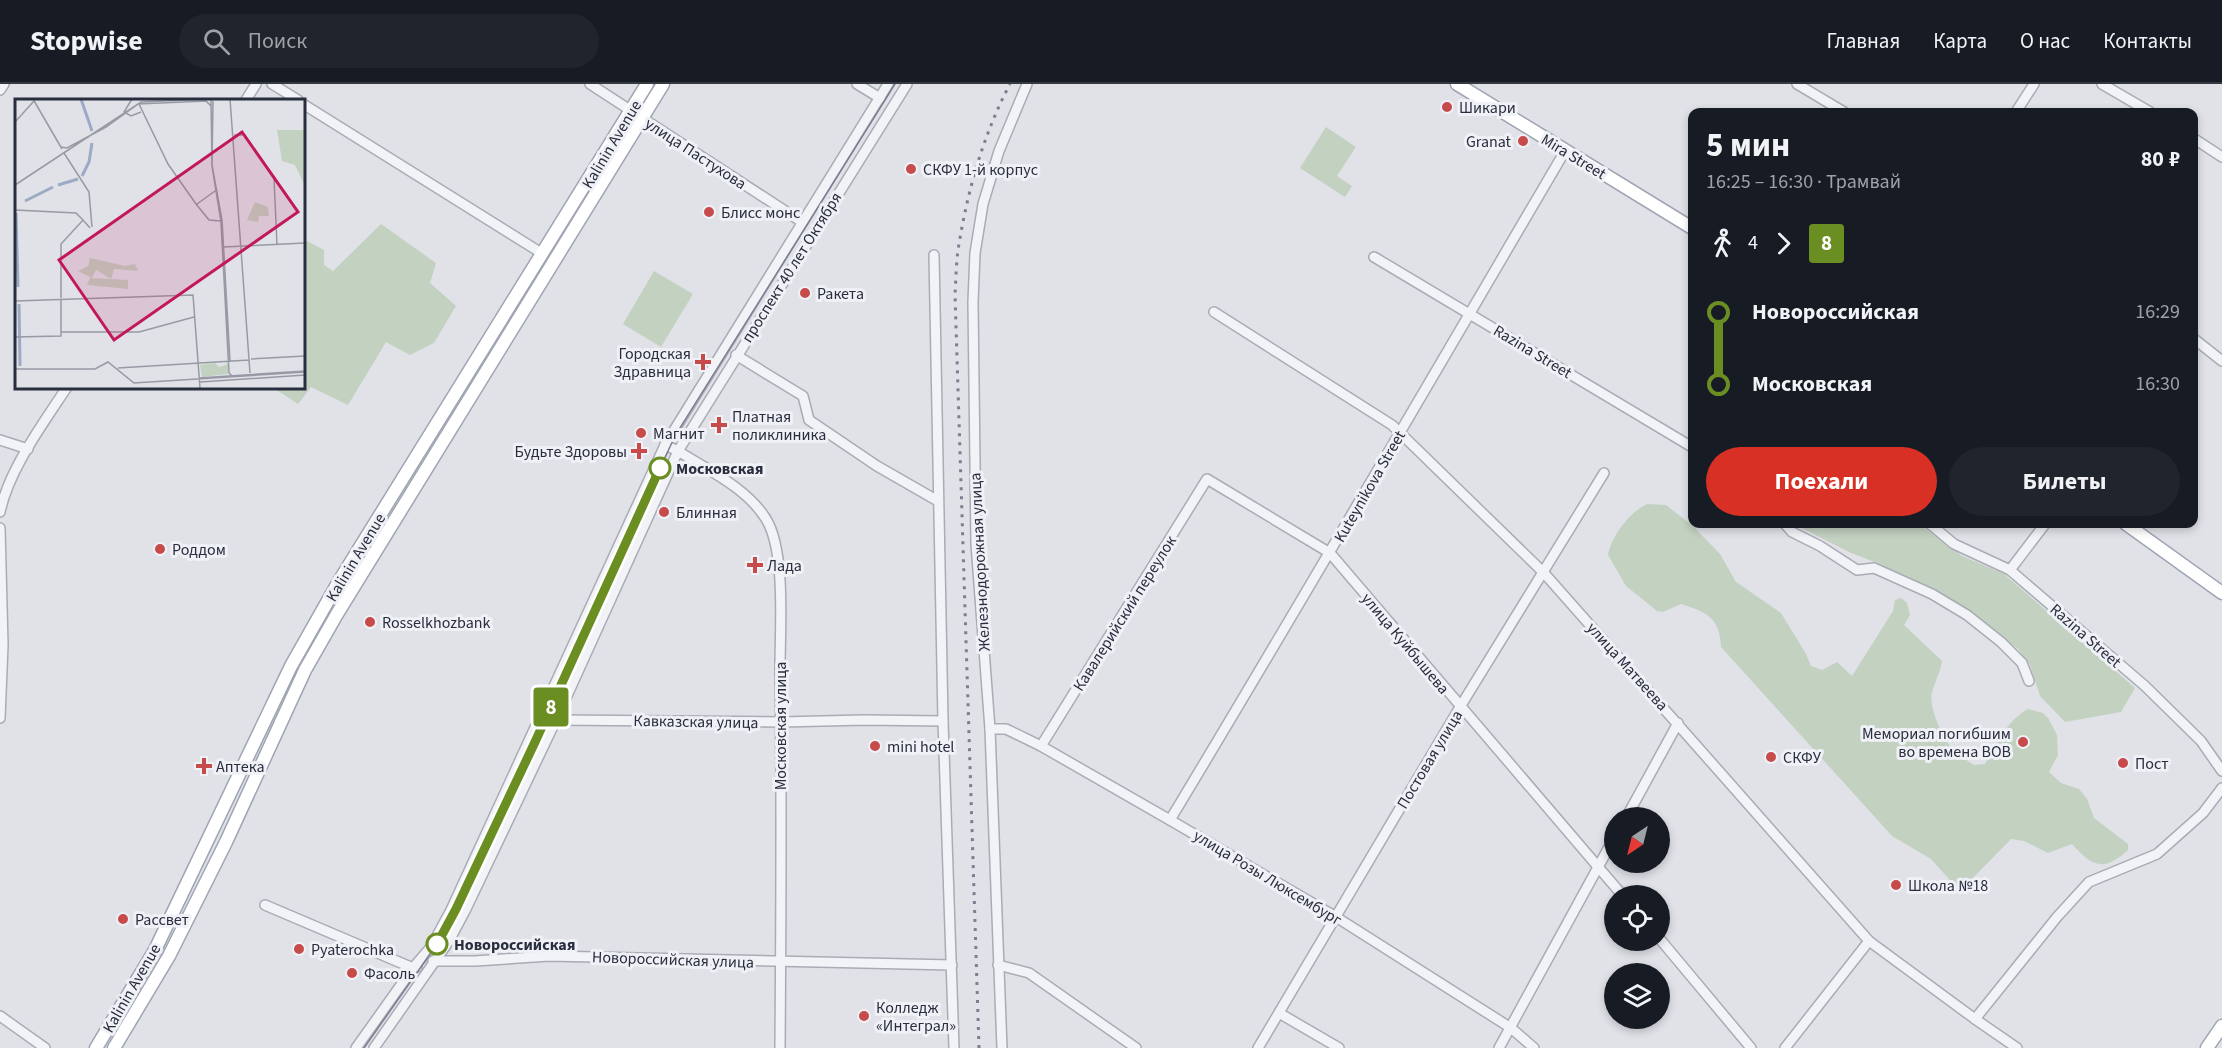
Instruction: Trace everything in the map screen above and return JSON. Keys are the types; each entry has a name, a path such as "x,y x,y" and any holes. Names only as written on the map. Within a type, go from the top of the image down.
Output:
{"main road":[{"name":"Kalinin Avenue","path":"96,1048 155,950 291,666 338,583 647,84"},
{"name":"Kalinin Avenue","path":"114,1048 169,956 226,842 305,670 337,614 663,84"},
{"name":"Mira Street","path":"1457,84 1688,226"},
{"path":"2132,528 2222,593"},
{"path":"2206,1048 2222,1026"}],"street":[{"path":"0,90 4,84"},
{"path":"247,99 256,84"},
{"path":"272,84 296,99"},
{"name":"улица Пастухова","path":"590,84 802,222"},
{"path":"857,84 880,98"},
{"name":"проспект 40 лет Октября","path":"356,1048 413,968 431,947 451,910 665,445 888,84"},
{"name":"проспект 40 лет Октября","path":"374,1048 435,960 465,911 556,720 678,451 907,84"},
{"name":"Железнодорожная улица","path":"1002,1048 990,729 976,543 973,372 975,253 983,204 999,151 1027,84"},
{"path":"1797,84 1837,108"},
{"path":"2019,108 2034,84"},
{"path":"2102,84 2143,108"},
{"path":"304,105 543,254"},
{"path":"2198,141 2222,157"},
{"name":"Kuteynikova Street","path":"1170,820 1330,553 1565,151"},
{"path":"934,255 943,721 954,1048"},
{"name":"Razina Street","path":"1374,257 1688,445"},
{"name":"улица Матвеева","path":"1214,312 1392,425 1544,573 1869,941 2017,1048"},
{"path":"2198,342 2222,361"},
{"path":"736,355 803,396 809,420 877,466 938,501"},
{"path":"0,512 4,494 28,449 66,388"},
{"path":"0,440 28,449"},
{"path":"665,445 678,451"},
{"name":"Московская улица","path":"678,451 747,496 767,521 777,552 780,592 781,722 780,1048"},
{"name":"Постовая улица","path":"1258,1048 1460,707 1605,473"},
{"name":"улица Куйбышева","path":"1207,479 1330,553 1614,885"},
{"name":"Кавалерийский переулок","path":"1041,746 1207,479"},
{"path":"0,528 3,645 0,718"},
{"path":"1788,528 1857,570 1874,568 1932,594 1967,615 2001,642 2022,663 2029,681"},
{"name":"Razina Street","path":"1935,528 1954,544 2010,570 2145,686 2201,741 2222,771"},
{"path":"2010,570 2042,528"},
{"name":"Кавказская улица","path":"556,720 943,721"},
{"path":"1632,807 1678,723"},
{"name":"улица Розы Люксембург","path":"990,729 1006,729 1041,746 1336,917 1511,1028 1534,1048"},
{"path":"1975,1019 2057,917 2089,882 2157,854 2203,813 2222,788"},
{"path":"1499,1048 1604,857"},
{"path":"265,904 413,968"},
{"path":"1785,1048 1869,941"},
{"path":"1670,951 1751,1048"},
{"name":"Новороссийская улица","path":"413,968 435,960 475,961 549,956 952,965"},
{"path":"998,966 1029,973 1136,1048"},
{"path":"1279,1013 1340,1048"},
{"path":"0,1016 45,1048"}],"green space":[{"path":"1326,127 1356,147 1337,176 1352,186 1345,197 1300,168"},
{"path":"381,224 436,263 430,283 456,306 434,343 410,355 386,342 348,405 311,387 298,404 274,388 304,388 304,240 324,250 324,265 333,271"},
{"path":"654,271 693,294 661,347 623,324"},
{"path":"1647,504 1666,505 1688,522 1688,528 1695,528 1720,554 1736,582 1781,613 1811,666 1822,670 1837,662 1852,676 1893,611 1895,600 1901,598 1907,603 1910,615 1904,625 1942,661 1932,692 1932,707 1942,732 1955,752 1974,765 1985,764 2014,719 2028,709 2043,713 2057,735 2058,755 2049,772 2061,783 2079,789 2087,799 2094,818 2128,844 2128,850 2112,862 2098,864 2092,862 2072,844 2048,853 2024,841 2011,839 1967,884 1956,887 1931,859 1892,836 1721,647 1718,629 1705,613 1681,604 1663,612 1657,611 1626,586 1608,555 1613,540 1622,525"},
{"path":"1802,528 1924,528 1962,556 2004,574 2135,688 2121,712 2065,722 2040,696 2030,665 2018,649 1959,604 1877,563 1849,552"}],"tram line":[{"path":"364,1048 437,944 456,909 675,436 895,84"},
{"name":"8","path":"437,944 456,909 535,742 660,468"}],"railway":[{"path":"979,1048 955,295 958,250 972,182 992,122 1010,84"}],"place":[{"name":"Шикари","path":"1447,107"},
{"name":"Granat","path":"1523,141"},
{"name":"СКФУ 1-й корпус","path":"911,169"},
{"name":"Блисс монс","path":"709,212"},
{"name":"Ракета","path":"805,293"},
{"name":"Городская Здравница","path":"703,362"},
{"name":"Платная поликлиника","path":"719,425"},
{"name":"Магнит","path":"641,433"},
{"name":"Будьте Здоровы","path":"639,451"},
{"name":"Московская","path":"660,468"},
{"name":"Блинная","path":"664,512"},
{"name":"Роддом","path":"160,549"},
{"name":"Лада","path":"755,565"},
{"name":"Rosselkhozbank","path":"370,622"},
{"name":"Мемориал погибшим во времена ВОВ","path":"2023,742"},
{"name":"mini hotel","path":"875,746"},
{"name":"СКФУ","path":"1771,757"},
{"name":"Пост","path":"2123,763"},
{"name":"Аптека","path":"204,766"},
{"name":"Школа №18","path":"1896,885"},
{"name":"Рассвет","path":"123,919"},
{"name":"Новороссийская","path":"437,944"},
{"name":"Pyaterochka","path":"299,949"},
{"name":"Фасоль","path":"352,973"},
{"name":"Колледж «Интеграл»","path":"864,1016"}]}
